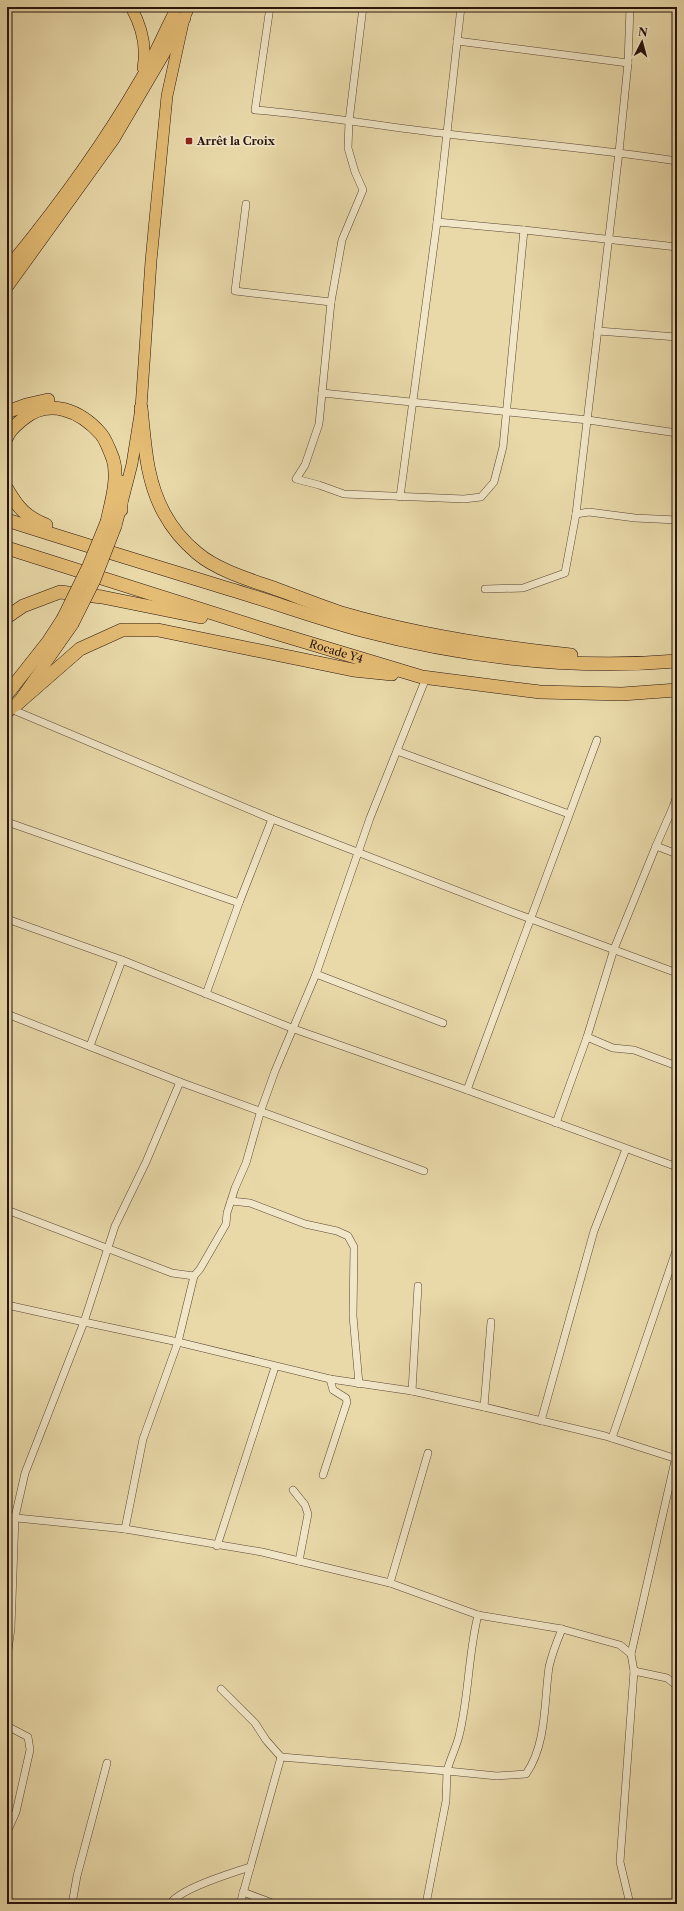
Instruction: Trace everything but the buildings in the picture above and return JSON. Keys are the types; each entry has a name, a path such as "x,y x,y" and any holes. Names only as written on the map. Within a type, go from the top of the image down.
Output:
{"highway":[{"path":"7,286 113,139 186,13"},
{"path":"7,412 26,405 48,400 67,403 90,412 109,430 120,460 121,510"},
{"path":"7,437 10,430 28,415 48,407 64,410 85,419 102,435 113,460 114,482 112,524 89,566 68,621 48,642 7,694"},
{"path":"141,408 147,466 156,494 165,514 179,534 198,554 234,574 345,614 435,636 529,651 644,664"},
{"path":"7,489 16,504 31,519 116,554"},
{"path":"7,520 361,630 448,649 542,662 644,664 677,660"},
{"name":"Rocade Y4","path":"7,548 269,631 424,678 540,692 622,694 677,690"},
{"path":"7,617 23,606 60,592 102,597 269,631"},
{"path":"12,709 80,649 122,630 158,630 352,670 424,678"}],"main road":[{"path":"131,7 143,38 145,58 140,79"},
{"path":"7,268 34,235 102,140 140,79 176,7"},
{"path":"112,524 121,510 132,464 141,408 151,262 167,96 186,13"},
{"path":"12,709 68,621"}],"street":[{"path":"270,7 255,110 447,134 619,152 677,161"},
{"path":"363,7 349,121 348,148 355,172 363,190 342,240 331,302 319,424 305,465 296,479 344,494 400,498 464,499 481,497 494,482 503,447 524,230"},
{"path":"400,498 414,404 437,222 461,7"},
{"path":"485,589 524,588 565,573 576,514 619,152 628,63 630,7"},
{"path":"458,40 628,63"},
{"path":"246,204 235,291 331,302"},
{"path":"437,222 677,247"},
{"path":"598,331 677,337"},
{"path":"322,393 414,404 588,420 677,433"},
{"path":"576,514 589,512 636,518 677,520"},
{"path":"125,1529 143,1440 178,1342 194,1276 200,1269 226,1224 231,1200 246,1163 261,1110 275,1071 316,974 358,852 424,678"},
{"path":"12,709 272,819 530,919 677,973"},
{"path":"467,1090 597,740"},
{"path":"397,751 569,814"},
{"path":"556,1123 587,1037 614,949 656,846 674,808 677,795"},
{"path":"206,994 239,903 272,819"},
{"path":"7,822 239,903"},
{"path":"656,846 677,854"},
{"path":"7,919 122,960 294,1029 467,1090 677,1167"},
{"path":"90,1046 122,960"},
{"path":"316,974 443,1023"},
{"path":"7,1014 180,1082 261,1110 424,1171"},
{"path":"587,1037 613,1048 634,1050 677,1066"},
{"path":"7,1658 11,1628 15,1517 25,1473 84,1322 115,1226 146,1162 180,1082"},
{"path":"541,1421 594,1232 626,1149"},
{"path":"231,1200 250,1203 306,1224 337,1231 348,1236 354,1247 355,1275 353,1316 359,1384"},
{"path":"7,1210 172,1273 194,1276"},
{"path":"612,1438 677,1248"},
{"path":"412,1391 418,1286"},
{"path":"7,1305 178,1342 275,1367 330,1379 412,1391 484,1407 612,1438 676,1456 631,1654 634,1671 620,1862 630,1904"},
{"path":"484,1407 491,1322"},
{"path":"217,1546 275,1367"},
{"path":"323,1475 347,1402 346,1398 333,1390 330,1379"},
{"path":"390,1583 428,1452"},
{"path":"293,1490 305,1505 308,1514 299,1561"},
{"path":"7,1517 125,1529 181,1538 217,1546 262,1552 390,1583 478,1615 562,1629 620,1645 631,1654"},
{"path":"426,1904 446,1801 447,1771 459,1736 472,1639 478,1615"},
{"path":"221,1689 255,1723 266,1740 281,1757 497,1776 526,1774 532,1765 540,1740 550,1665 562,1629"},
{"path":"634,1671 666,1678 677,1686"},
{"path":"7,1726 28,1737 30,1750 16,1812 7,1832"},
{"path":"240,1904 281,1757"},
{"path":"72,1904 77,1876 108,1763"},
{"path":"170,1904 173,1899 187,1891 250,1867"},
{"path":"243,1892 275,1904"}],"place":[{"name":"Arrêt la Croix","path":"189,141"}]}
